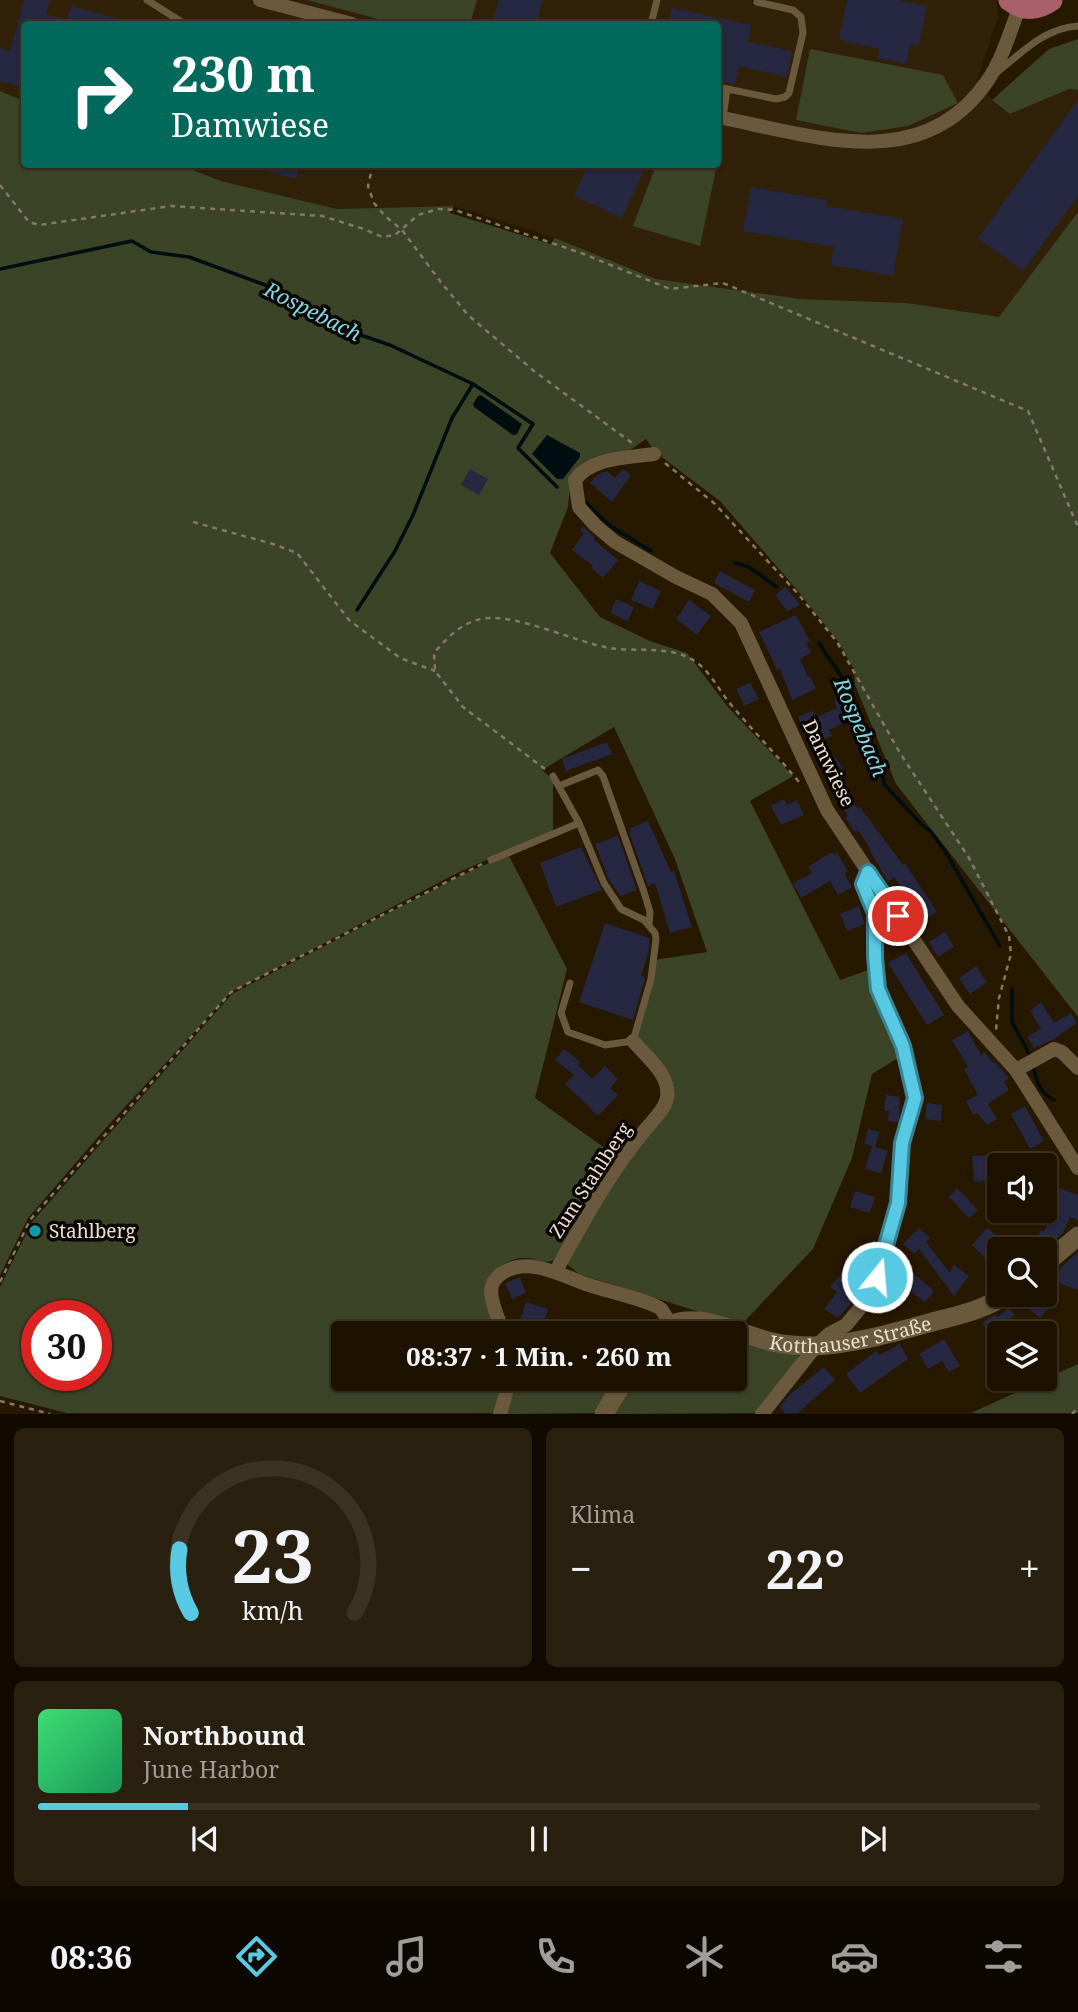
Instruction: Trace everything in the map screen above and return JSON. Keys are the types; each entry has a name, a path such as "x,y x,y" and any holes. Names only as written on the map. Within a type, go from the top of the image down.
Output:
{"main road":[{"path":"1015,3 1038,7 1051,0"}],"street":[{"path":"260,0 340,21"},
{"path":"721,117 842,142 886,142 910,137 938,126 975,97 999,62 1015,3"},
{"name":"Damwiese","path":"654,454 594,464 582,471 575,480 579,507 615,542 712,594 741,623 780,705 816,791 958,1006 1016,1070 1078,1168"},
{"path":"762,1413 816,1346 829,1334 846,1325 871,1295 898,1203 902,1143 915,1098 903,1046 878,989 875,913 863,884 868,872"},
{"name":"Zum Stahlberg","path":"556,1271 626,1153 664,1107 668,1090 663,1077 633,1041"},
{"path":"1016,1070 1054,1049 1062,1052 1078,1068"},
{"path":"1057,1254 1078,1236"},
{"path":"499,1321 491,1289 497,1276 508,1269 533,1267 556,1271 585,1284 660,1308 662,1321"},
{"name":"Kotthauser Straße","path":"747,1335 774,1343 816,1346 897,1332 987,1305"},
{"path":"500,1413 506,1391"},
{"path":"604,1413 618,1391"}],"lane":[{"path":"147,0 180,21"},
{"path":"652,21 657,0"},
{"path":"721,88 776,99 789,93 803,33 801,17 793,10 757,2"},
{"path":"988,80 1038,39 1066,27 1078,26"},
{"path":"721,113 727,89"},
{"path":"559,786 598,770 603,776 644,892 650,912 649,925"},
{"path":"554,776 579,823 604,883 621,909 644,920 655,933 651,979 633,1041 605,1045 568,1032 561,1013 570,983"},
{"path":"491,860 579,823"}],"path":[{"path":"372,168 368,186 374,203 402,229 468,315 491,336 628,441 654,454 715,504 799,595 837,642 900,753 969,858 1009,936 1012,954 999,998 995,1046"},
{"path":"0,185 30,222 40,225 171,206 322,216 382,237 396,235 418,215 438,209 455,210 581,253 670,289 723,284 1028,411 1078,527"},
{"path":"193,522 297,553 348,620 400,658 435,671 463,708 554,776"},
{"path":"435,671 434,653 450,635 478,619 497,617 612,649 660,651 690,658 710,676 728,701 802,785"},
{"path":"0,1282 30,1220 231,992 491,860"},
{"path":"0,1401 50,1413"},
{"path":"1072,1413 1078,1408"}],"shaded area":[{"path":"0,0 997,0 998,17 977,80 992,100 1010,114 1069,89 1078,90 1078,212 999,318 907,303 801,299 656,279 555,238 454,206 337,209 221,181 188,168 721,168 721,21 21,21 21,100 0,91"},
{"path":"481,395 522,424 517,434 513,435 474,407 473,404"},
{"path":"547,435 580,453 580,457 563,479 557,479 532,454"}],"green space":[{"path":"307,0 477,0 471,21 386,21"},
{"path":"1078,39 1078,90 1069,89 1010,114 992,100 1049,49"},
{"path":"810,49 943,75 958,103 908,126 861,133 796,120"},
{"path":"0,91 21,100 21,168 188,168 221,181 337,209 454,206 450,213 550,244 555,238 656,279 801,299 907,303 999,317 1078,212 1078,1017 896,784 855,685 854,669 837,640 720,501 655,452 646,439 626,453 583,463 571,479 568,507 550,553 600,617 650,641 687,653 727,706 793,776 750,801 840,980 868,970 898,1058 872,1074 852,1158 813,1249 745,1321 728,1321 579,1274 567,1264 601,1194 669,1089 634,1040 654,960 707,952 675,859 614,727 542,770 553,780 553,831 457,873 231,992 112,1121 28,1218 0,1275"},
{"path":"655,168 716,168 700,246 633,226"},
{"path":"508,854 567,969 535,1098 620,1159 559,1258 546,1262 516,1259 491,1274 497,1321 331,1321 331,1391 502,1391 496,1413 67,1413 0,1396 0,1287 32,1222 232,994 458,877"},
{"path":"747,1340 793,1350 799,1357 795,1371 768,1395 756,1413 610,1414 624,1391 747,1391"},
{"path":"1078,1364 1078,1413 971,1413 1019,1391 1057,1391 1057,1374"},
{"path":"511,1391 609,1391 594,1413 503,1414"}],"building":[{"path":"24,0 50,0 46,14 67,20 71,6 127,21 21,21 21,86 0,81 0,48 10,51"},
{"path":"499,0 543,0 537,21 493,21"},
{"path":"847,0 897,0 927,6 919,46 910,44 906,64 878,58 880,49 839,40"},
{"path":"672,8 751,25 748,42 792,51 787,77 739,66 735,84 721,82 721,21 670,21"},
{"path":"1078,100 1078,196 1023,271 978,238"},
{"path":"255,168 299,168 296,179"},
{"path":"586,168 645,168 622,218 574,196"},
{"path":"751,187 827,200 826,206 903,219 893,276 831,265 834,247 743,231"},
{"path":"470,469 488,479 479,495 461,485"},
{"path":"623,469 631,475 612,502 590,483 597,475 607,471 615,478"},
{"path":"583,526 594,540 618,560 603,578 591,568 593,566 572,550 584,533 580,530"},
{"path":"720,571 755,590 749,602 714,583"},
{"path":"639,581 661,591 653,609 631,600"},
{"path":"786,587 800,605 787,611 775,595"},
{"path":"616,599 634,607 628,621 610,613"},
{"path":"689,600 711,616 697,635 676,619"},
{"path":"796,615 810,641 806,643 811,653 800,659 816,689 792,700 780,669 777,670 759,632"},
{"path":"750,683 759,699 744,706 736,689"},
{"path":"844,695 855,718 829,730 832,736 818,742 812,729 805,732 798,717 812,711 815,718 837,708 834,700"},
{"path":"607,742 612,754 566,771 562,759"},
{"path":"830,751 841,765 843,776 827,784 816,758"},
{"path":"784,799 787,805 797,800 804,815 781,825 771,806"},
{"path":"852,801 858,809 860,807 903,865 905,863 937,912 920,923 910,907 913,905 894,877 888,882 858,830 855,832 845,818 848,816 842,807"},
{"path":"648,821 671,872 674,871 692,927 670,933 655,883 648,886 629,832 630,828"},
{"path":"618,836 637,890 620,896 609,880 595,844"},
{"path":"581,847 602,890 556,907 540,863"},
{"path":"830,853 838,854 852,887 838,895 830,881 801,898 793,883 812,873 808,867"},
{"path":"859,906 865,924 847,931 840,914"},
{"path":"605,923 650,938 641,976 645,978 633,1020 579,1002"},
{"path":"945,932 954,947 938,957 929,942"},
{"path":"906,953 944,1015 927,1025 888,963"},
{"path":"976,966 987,982 970,994 959,978"},
{"path":"1041,1002 1054,1023 1071,1013 1077,1023 1054,1039 1034,1048 1027,1037 1041,1029 1030,1011"},
{"path":"968,1031 981,1055 985,1052 1009,1078 1004,1082 1009,1090 988,1104 997,1119 987,1125 977,1113 973,1115 966,1101 978,1095 964,1069 968,1067 952,1040"},
{"path":"564,1049 580,1062 578,1065 592,1079 605,1066 618,1079 610,1088 618,1095 598,1116 565,1084 574,1075 555,1060"},
{"path":"886,1095 900,1097 899,1123 888,1121 889,1111 884,1111"},
{"path":"927,1103 942,1105 941,1121 925,1119"},
{"path":"1025,1106 1044,1141 1030,1149 1011,1114"},
{"path":"868,1129 879,1132 875,1147 888,1151 881,1173 865,1169 872,1146 864,1144"},
{"path":"987,1155 987,1181 974,1182 972,1156"},
{"path":"1057,1187 1078,1195 1078,1221 1070,1217 1063,1233 1057,1238 1038,1237 1041,1230 1044,1232 1048,1223 1057,1223"},
{"path":"957,1188 978,1210 969,1218 949,1197"},
{"path":"855,1191 875,1197 870,1213 850,1207"},
{"path":"919,1228 930,1238 926,1242 949,1272 954,1265 969,1276 954,1296 919,1249 914,1254 903,1244"},
{"path":"987,1228 999,1237 987,1237 987,1260 972,1245"},
{"path":"1078,1252 1078,1290 1057,1283 1060,1268"},
{"path":"850,1263 866,1278 860,1286 862,1290 838,1318 824,1309 837,1292 830,1287"},
{"path":"899,1269 911,1279 915,1275 934,1291 925,1302 909,1290 891,1312 878,1302 895,1281 891,1278"},
{"path":"520,1277 526,1293 512,1299 505,1283"},
{"path":"526,1302 548,1309 544,1321 520,1321"},
{"path":"1027,1307 1050,1307 1040,1318"},
{"path":"1008,1308 1015,1314 1008,1321 987,1321 987,1329 982,1324 988,1318 996,1315 998,1317"},
{"path":"944,1339 960,1366 949,1372 942,1361 928,1369 919,1354"},
{"path":"900,1344 908,1359 860,1393 846,1374 876,1351 879,1355"},
{"path":"824,1367 835,1380 798,1413 785,1413 780,1407 790,1394"}],"waterway":[{"name":"Rospebach","path":"0,269 132,241 151,252 189,257 284,292 343,329 390,345 473,384 533,424 518,448 557,487"},
{"path":"357,610 395,551 413,515 452,418 473,384"},
{"name":"Rospebach","path":"583,500 609,525 651,551"},
{"name":"Rospebach","path":"735,563 749,567 777,587"},
{"name":"Rospebach","path":"819,643 845,682 870,756 882,773 884,784 931,832 945,851 1000,946"},
{"name":"Rospebach","path":"1012,988 1012,1022 1029,1054"},
{"name":"Rospebach","path":"1033,1067 1042,1090 1054,1100"}],"place":[{"name":"Stahlberg","path":"35,1231"}],"route":[{"path":"877,1277 898,1203 902,1143 915,1098 903,1046 878,989 875,913 863,884 868,872 898,916"}]}
